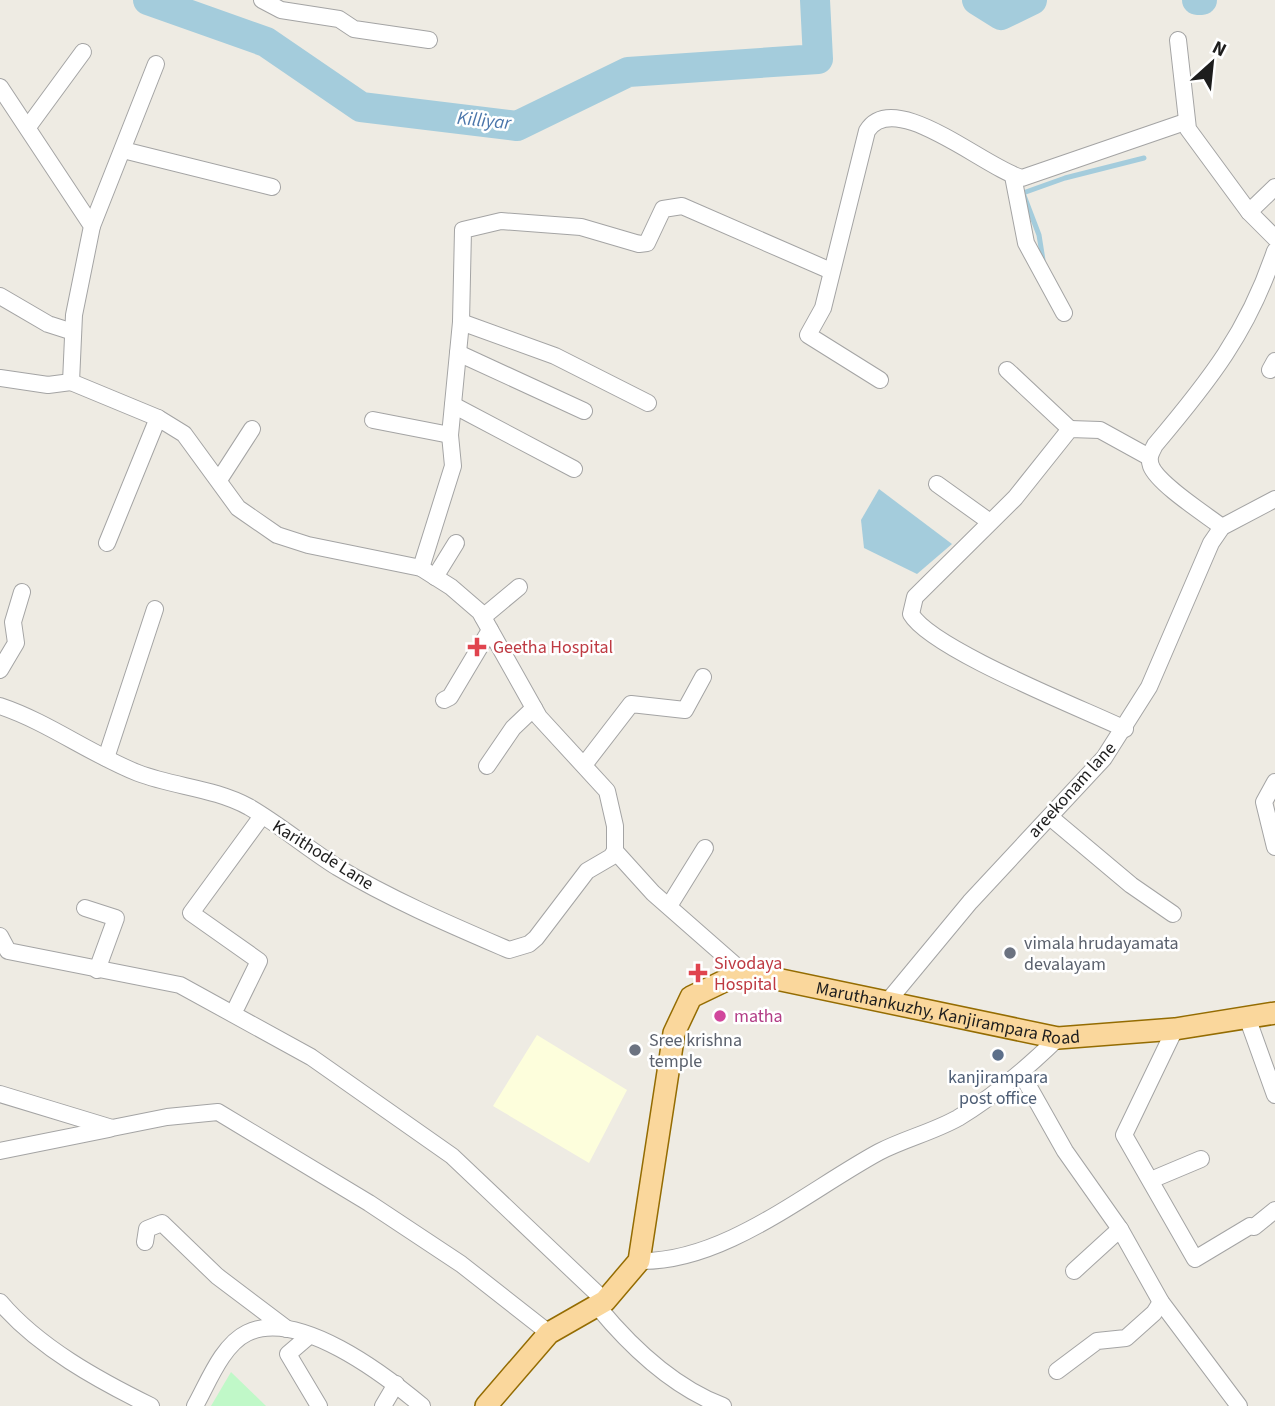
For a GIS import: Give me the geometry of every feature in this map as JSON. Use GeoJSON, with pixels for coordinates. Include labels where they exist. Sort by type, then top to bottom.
{"type":"FeatureCollection","features":[{"type":"Feature","properties":{"kind":"main road","name":"Maruthankuzhy, Kanjirampara Road"},"geometry":{"type":"LineString","coordinates":[[744,972],[1058,1038],[1175,1029],[1275,1013]]}},
{"type":"Feature","properties":{"kind":"main road"},"geometry":{"type":"LineString","coordinates":[[486,1406],[550,1333],[601,1304],[639,1261],[674,1033],[691,998],[744,972]]}},
{"type":"Feature","properties":{"kind":"street"},"geometry":{"type":"LineString","coordinates":[[262,0],[281,10],[339,19],[354,29],[429,40]]}},
{"type":"Feature","properties":{"kind":"street"},"geometry":{"type":"LineString","coordinates":[[1178,40],[1185,122],[1196,143],[1249,212],[1275,239]]}},
{"type":"Feature","properties":{"kind":"street"},"geometry":{"type":"LineString","coordinates":[[28,127],[83,52]]}},
{"type":"Feature","properties":{"kind":"street"},"geometry":{"type":"LineString","coordinates":[[71,382],[74,332],[92,226],[156,64]]}},
{"type":"Feature","properties":{"kind":"street"},"geometry":{"type":"LineString","coordinates":[[0,86],[92,226]]}},
{"type":"Feature","properties":{"kind":"street"},"geometry":{"type":"LineString","coordinates":[[880,380],[808,335],[823,308],[867,131],[880,118],[891,116],[913,121],[1013,176],[1028,177],[1185,122]]}},
{"type":"Feature","properties":{"kind":"street"},"geometry":{"type":"LineString","coordinates":[[123,150],[272,187]]}},
{"type":"Feature","properties":{"kind":"street"},"geometry":{"type":"LineString","coordinates":[[1013,176],[1026,243],[1064,313]]}},
{"type":"Feature","properties":{"kind":"street"},"geometry":{"type":"LineString","coordinates":[[1249,212],[1275,187]]}},
{"type":"Feature","properties":{"kind":"street"},"geometry":{"type":"LineString","coordinates":[[428,573],[453,466],[450,435],[461,322],[463,230],[500,221],[581,227],[639,244],[647,243],[663,209],[682,206],[831,271]]}},
{"type":"Feature","properties":{"kind":"street"},"geometry":{"type":"LineString","coordinates":[[1275,251],[1262,291],[1239,335],[1211,379],[1155,445],[1149,457],[1152,468],[1161,479],[1222,527],[1275,499]]}},
{"type":"Feature","properties":{"kind":"street"},"geometry":{"type":"LineString","coordinates":[[0,296],[48,324],[74,332]]}},
{"type":"Feature","properties":{"kind":"street"},"geometry":{"type":"LineString","coordinates":[[461,322],[555,356],[648,403]]}},
{"type":"Feature","properties":{"kind":"street"},"geometry":{"type":"LineString","coordinates":[[458,353],[584,411]]}},
{"type":"Feature","properties":{"kind":"street"},"geometry":{"type":"LineString","coordinates":[[1007,370],[1070,429],[1100,429],[1149,457]]}},
{"type":"Feature","properties":{"kind":"street"},"geometry":{"type":"LineString","coordinates":[[0,378],[48,385],[71,382],[158,418],[184,434],[238,508],[277,535],[308,545],[428,573],[451,587],[486,624],[534,708],[607,791],[615,825],[615,851],[668,906],[744,972]]}},
{"type":"Feature","properties":{"kind":"street"},"geometry":{"type":"LineString","coordinates":[[453,405],[574,469]]}},
{"type":"Feature","properties":{"kind":"street"},"geometry":{"type":"LineString","coordinates":[[107,543],[158,418]]}},
{"type":"Feature","properties":{"kind":"street"},"geometry":{"type":"LineString","coordinates":[[373,420],[450,435]]}},
{"type":"Feature","properties":{"kind":"street"},"geometry":{"type":"LineString","coordinates":[[219,480],[252,429]]}},
{"type":"Feature","properties":{"kind":"street"},"geometry":{"type":"LineString","coordinates":[[1070,429],[1014,498],[915,597],[911,614],[915,621],[985,665],[1125,729]]}},
{"type":"Feature","properties":{"kind":"street"},"geometry":{"type":"LineString","coordinates":[[937,484],[990,522]]}},
{"type":"Feature","properties":{"kind":"street","name":"areekonam lane"},"geometry":{"type":"LineString","coordinates":[[888,1001],[970,902],[1079,788],[1125,729],[1149,687],[1211,543],[1222,527]]}},
{"type":"Feature","properties":{"kind":"street"},"geometry":{"type":"LineString","coordinates":[[428,573],[456,543]]}},
{"type":"Feature","properties":{"kind":"street"},"geometry":{"type":"LineString","coordinates":[[444,700],[450,697],[486,624],[519,587]]}},
{"type":"Feature","properties":{"kind":"street"},"geometry":{"type":"LineString","coordinates":[[0,670],[16,643],[13,622],[22,592]]}},
{"type":"Feature","properties":{"kind":"street"},"geometry":{"type":"LineString","coordinates":[[106,758],[155,609]]}},
{"type":"Feature","properties":{"kind":"street"},"geometry":{"type":"LineString","coordinates":[[584,765],[631,704],[685,710],[703,677]]}},
{"type":"Feature","properties":{"kind":"street","name":"Karithode Lane"},"geometry":{"type":"LineString","coordinates":[[0,706],[28,715],[70,741],[141,774],[214,791],[262,816],[337,867],[412,908],[509,950],[529,944],[536,938],[587,871],[611,858],[615,851]]}},
{"type":"Feature","properties":{"kind":"street"},"geometry":{"type":"LineString","coordinates":[[487,766],[513,728],[534,708]]}},
{"type":"Feature","properties":{"kind":"street"},"geometry":{"type":"LineString","coordinates":[[1275,782],[1264,803],[1275,847]]}},
{"type":"Feature","properties":{"kind":"street"},"geometry":{"type":"LineString","coordinates":[[237,1006],[258,961],[191,914],[262,816]]}},
{"type":"Feature","properties":{"kind":"street"},"geometry":{"type":"LineString","coordinates":[[1050,817],[1131,885],[1173,914]]}},
{"type":"Feature","properties":{"kind":"street"},"geometry":{"type":"LineString","coordinates":[[668,906],[705,848]]}},
{"type":"Feature","properties":{"kind":"street"},"geometry":{"type":"LineString","coordinates":[[85,908],[116,918],[97,970]]}},
{"type":"Feature","properties":{"kind":"street"},"geometry":{"type":"LineString","coordinates":[[0,936],[8,951],[180,985],[311,1057],[452,1157],[601,1304],[626,1339],[701,1397],[723,1406]]}},
{"type":"Feature","properties":{"kind":"street"},"geometry":{"type":"LineString","coordinates":[[1247,1017],[1275,1096]]}},
{"type":"Feature","properties":{"kind":"street"},"geometry":{"type":"LineString","coordinates":[[1175,1029],[1124,1135],[1195,1259],[1250,1226],[1254,1227],[1275,1210]]}},
{"type":"Feature","properties":{"kind":"street"},"geometry":{"type":"LineString","coordinates":[[639,1261],[668,1261],[716,1246],[881,1151],[956,1119],[1021,1073],[1058,1038]]}},
{"type":"Feature","properties":{"kind":"street"},"geometry":{"type":"LineString","coordinates":[[1021,1073],[1065,1151],[1120,1229],[1161,1303],[1239,1406]]}},
{"type":"Feature","properties":{"kind":"street"},"geometry":{"type":"LineString","coordinates":[[0,1094],[112,1128]]}},
{"type":"Feature","properties":{"kind":"street"},"geometry":{"type":"LineString","coordinates":[[0,1151],[167,1117],[218,1112],[369,1203],[461,1264],[550,1333]]}},
{"type":"Feature","properties":{"kind":"street"},"geometry":{"type":"LineString","coordinates":[[1151,1180],[1201,1159]]}},
{"type":"Feature","properties":{"kind":"street"},"geometry":{"type":"LineString","coordinates":[[145,1242],[147,1228],[162,1223],[217,1276],[287,1329]]}},
{"type":"Feature","properties":{"kind":"street"},"geometry":{"type":"LineString","coordinates":[[1074,1271],[1120,1229]]}},
{"type":"Feature","properties":{"kind":"street"},"geometry":{"type":"LineString","coordinates":[[1057,1371],[1097,1341],[1126,1338],[1154,1313],[1161,1303]]}},
{"type":"Feature","properties":{"kind":"street"},"geometry":{"type":"LineString","coordinates":[[1,1308],[75,1363],[109,1385],[150,1406]]}},
{"type":"Feature","properties":{"kind":"street"},"geometry":{"type":"LineString","coordinates":[[195,1406],[233,1344],[247,1333],[267,1328],[287,1329],[326,1342],[396,1384],[422,1406]]}},
{"type":"Feature","properties":{"kind":"street"},"geometry":{"type":"LineString","coordinates":[[309,1336],[288,1354],[319,1406]]}},
{"type":"Feature","properties":{"kind":"street"},"geometry":{"type":"LineString","coordinates":[[383,1406],[396,1384]]}},
{"type":"Feature","properties":{"kind":"shaded area"},"geometry":{"type":"Polygon","coordinates":[[[537,1035],[627,1090],[589,1163],[493,1106],[537,1035]]]}},
{"type":"Feature","properties":{"kind":"green space"},"geometry":{"type":"Polygon","coordinates":[[[231,1372],[266,1406],[211,1406],[231,1372]]]}},
{"type":"Feature","properties":{"kind":"water"},"geometry":{"type":"Polygon","coordinates":[[[879,489],[952,544],[917,574],[864,548],[861,520],[879,489]]]}},
{"type":"Feature","properties":{"kind":"waterway","name":"Killiyar"},"geometry":{"type":"LineString","coordinates":[[148,0],[266,42],[361,107],[517,126],[628,72],[818,59],[815,0]]}},
{"type":"Feature","properties":{"kind":"waterway","name":"Killiyar"},"geometry":{"type":"LineString","coordinates":[[977,0],[1001,15],[1032,0]]}},
{"type":"Feature","properties":{"kind":"waterway","name":"Killiyar"},"geometry":{"type":"LineString","coordinates":[[1197,0],[1202,0]]}},
{"type":"Feature","properties":{"kind":"waterway"},"geometry":{"type":"LineString","coordinates":[[1043,260],[1039,235],[1023,193],[1065,178],[1144,158]]}},
{"type":"Feature","properties":{"kind":"place","name":"Geetha Hospital"},"geometry":{"type":"Point","coordinates":[477,647]}},
{"type":"Feature","properties":{"kind":"place","name":"vimala hrudayamata devalayam"},"geometry":{"type":"Point","coordinates":[1010,953]}},
{"type":"Feature","properties":{"kind":"place","name":"Sivodaya Hospital"},"geometry":{"type":"Point","coordinates":[698,973]}},
{"type":"Feature","properties":{"kind":"place","name":"matha"},"geometry":{"type":"Point","coordinates":[720,1016]}},
{"type":"Feature","properties":{"kind":"place","name":"Sree krishna temple"},"geometry":{"type":"Point","coordinates":[635,1050]}},
{"type":"Feature","properties":{"kind":"place","name":"kanjirampara post office"},"geometry":{"type":"Point","coordinates":[998,1055]}}]}
